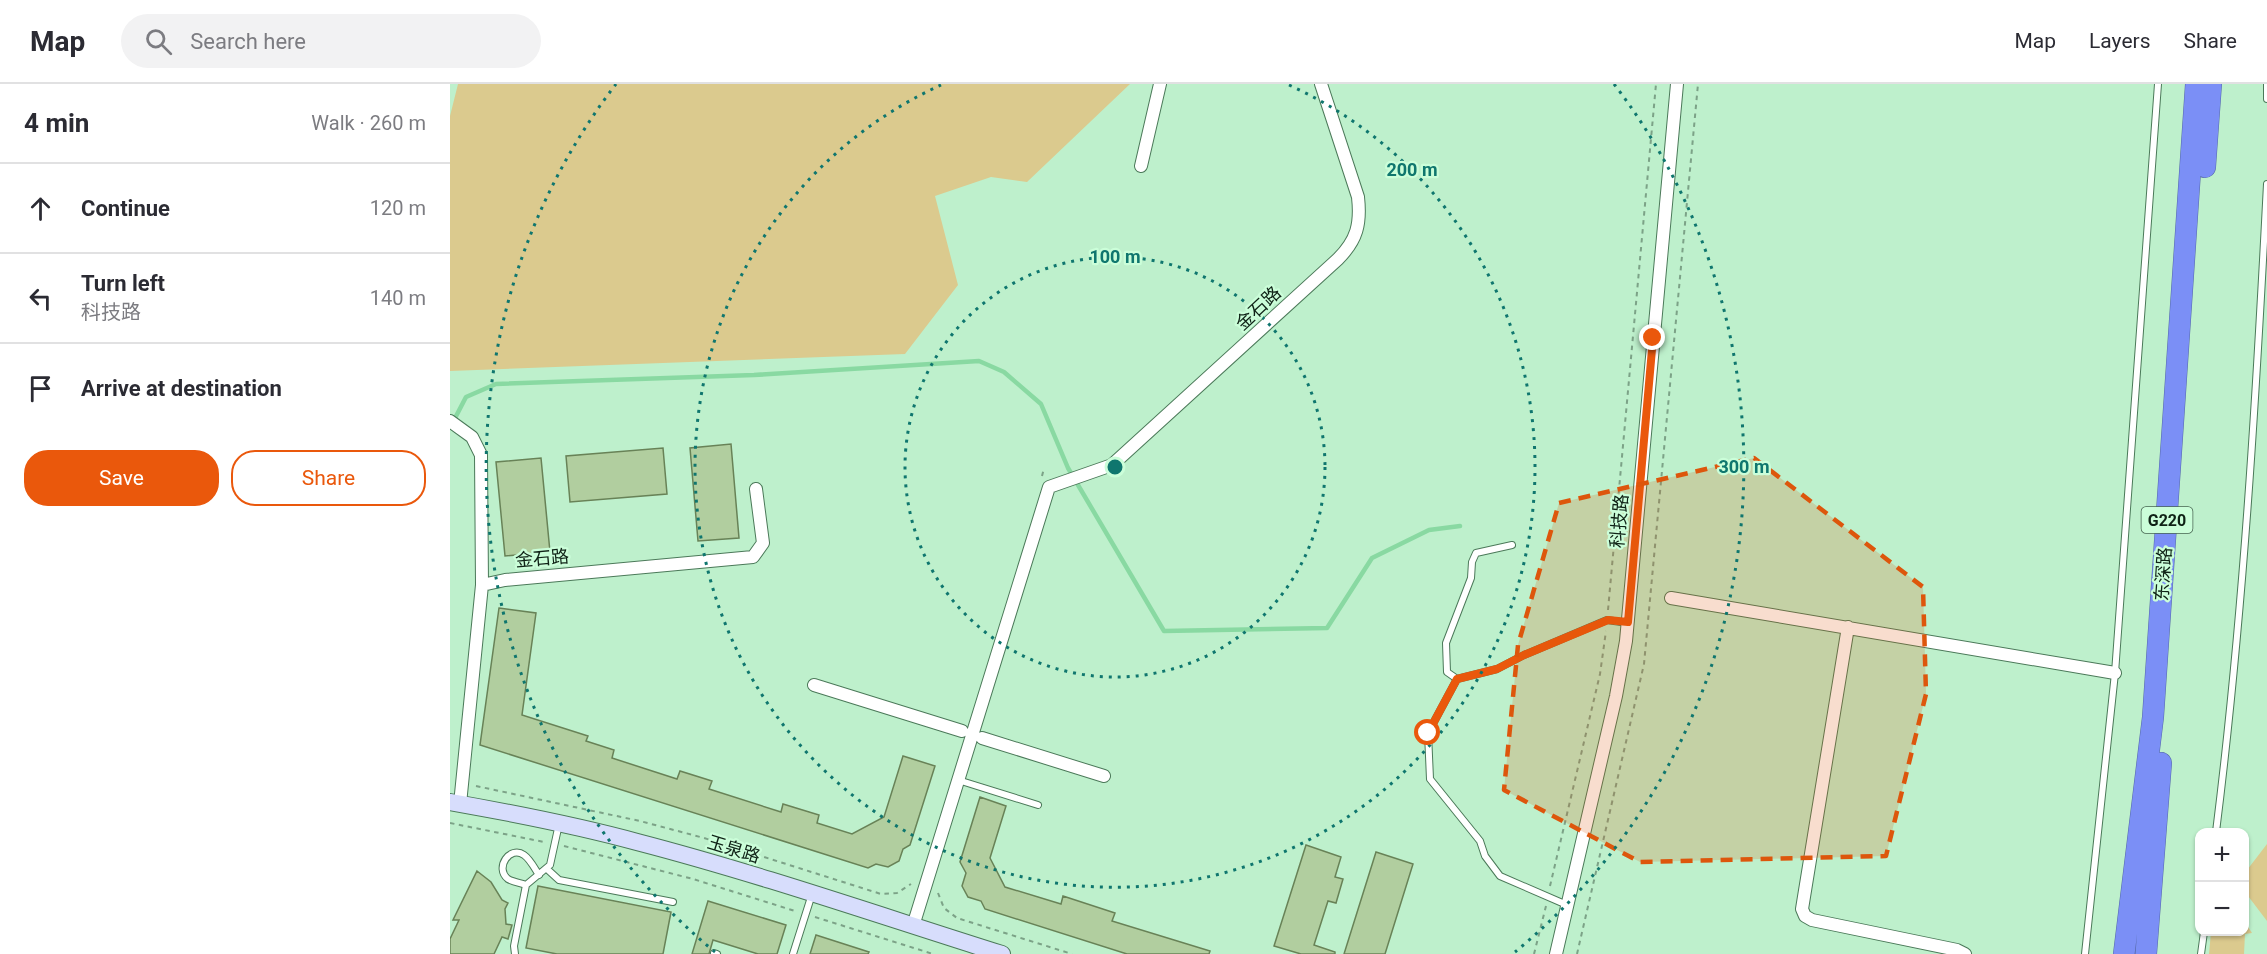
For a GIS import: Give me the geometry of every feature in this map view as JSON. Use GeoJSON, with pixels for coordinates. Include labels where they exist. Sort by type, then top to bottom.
{"type":"FeatureCollection","features":[{"type":"Feature","properties":{"kind":"highway","name":"东深路"},"geometry":{"type":"LineString","coordinates":[[2124,954],[2153,717],[2196,84]]}},
{"type":"Feature","properties":{"kind":"highway","name":"东深路"},"geometry":{"type":"LineString","coordinates":[[2146,954],[2211,84]]}},
{"type":"Feature","properties":{"kind":"street"},"geometry":{"type":"LineString","coordinates":[[1141,166],[1160,84]]}},
{"type":"Feature","properties":{"kind":"street","name":"金石路"},"geometry":{"type":"LineString","coordinates":[[1045,483],[1112,465],[1350,247],[1358,232],[1360,215],[1358,198],[1321,84]]}},
{"type":"Feature","properties":{"kind":"street","name":"科技路"},"geometry":{"type":"LineString","coordinates":[[1556,954],[1616,696],[1628,622],[1677,84]]}},
{"type":"Feature","properties":{"kind":"street"},"geometry":{"type":"LineString","coordinates":[[455,424],[472,437],[481,455],[482,585],[461,783],[455,803]]}},
{"type":"Feature","properties":{"kind":"street"},"geometry":{"type":"LineString","coordinates":[[913,926],[1045,483]]}},
{"type":"Feature","properties":{"kind":"street","name":"金石路"},"geometry":{"type":"LineString","coordinates":[[482,585],[505,580],[753,557],[763,543],[756,489]]}},
{"type":"Feature","properties":{"kind":"street"},"geometry":{"type":"LineString","coordinates":[[1671,598],[2115,673]]}},
{"type":"Feature","properties":{"kind":"street"},"geometry":{"type":"LineString","coordinates":[[1848,627],[1802,909],[1812,920],[1957,950],[1965,954]]}},
{"type":"Feature","properties":{"kind":"street"},"geometry":{"type":"LineString","coordinates":[[814,685],[962,731]]}},
{"type":"Feature","properties":{"kind":"street"},"geometry":{"type":"LineString","coordinates":[[982,738],[1104,776]]}},
{"type":"Feature","properties":{"kind":"street","name":"玉泉路"},"geometry":{"type":"LineString","coordinates":[[455,803],[559,824],[677,853],[1002,954]]}},
{"type":"Feature","properties":{"kind":"lane"},"geometry":{"type":"LineString","coordinates":[[2085,954],[2115,673],[2158,84]]}},
{"type":"Feature","properties":{"kind":"lane"},"geometry":{"type":"LineString","coordinates":[[2267,84],[2267,99]]}},
{"type":"Feature","properties":{"kind":"lane"},"geometry":{"type":"LineString","coordinates":[[2216,828],[2230,720],[2253,430],[2267,184]]}},
{"type":"Feature","properties":{"kind":"lane"},"geometry":{"type":"LineString","coordinates":[[1457,679],[1447,672],[1446,643],[1471,578],[1472,562],[1476,553],[1512,545]]}},
{"type":"Feature","properties":{"kind":"lane"},"geometry":{"type":"LineString","coordinates":[[1567,905],[1500,876],[1485,856],[1480,841],[1430,779],[1428,733],[1457,679],[1497,669],[1524,655],[1608,620],[1628,622]]}},
{"type":"Feature","properties":{"kind":"lane"},"geometry":{"type":"LineString","coordinates":[[958,780],[1038,805]]}},
{"type":"Feature","properties":{"kind":"lane"},"geometry":{"type":"LineString","coordinates":[[515,954],[514,945],[526,885],[547,869],[552,860],[559,824]]}},
{"type":"Feature","properties":{"kind":"lane"},"geometry":{"type":"LineString","coordinates":[[526,885],[510,880],[503,874],[502,864],[507,856],[516,853],[525,855],[539,875]]}},
{"type":"Feature","properties":{"kind":"lane"},"geometry":{"type":"LineString","coordinates":[[547,869],[559,880],[674,902]]}},
{"type":"Feature","properties":{"kind":"lane"},"geometry":{"type":"LineString","coordinates":[[793,954],[812,894]]}},
{"type":"Feature","properties":{"kind":"lane"},"geometry":{"type":"LineString","coordinates":[[2201,954],[2203,936]]}},
{"type":"Feature","properties":{"kind":"path"},"geometry":{"type":"LineString","coordinates":[[1550,885],[1600,674],[1608,620],[1656,84]]}},
{"type":"Feature","properties":{"kind":"path"},"geometry":{"type":"LineString","coordinates":[[1044,468],[1045,483]]}},
{"type":"Feature","properties":{"kind":"path"},"geometry":{"type":"LineString","coordinates":[[461,783],[575,805],[640,821],[881,894],[901,892],[914,882]]}},
{"type":"Feature","properties":{"kind":"path"},"geometry":{"type":"LineString","coordinates":[[450,823],[544,842]]}},
{"type":"Feature","properties":{"kind":"path"},"geometry":{"type":"LineString","coordinates":[[555,844],[682,876],[933,954]]}},
{"type":"Feature","properties":{"kind":"path"},"geometry":{"type":"LineString","coordinates":[[937,889],[944,908],[957,918],[1072,954]]}},
{"type":"Feature","properties":{"kind":"path"},"geometry":{"type":"LineString","coordinates":[[1534,954],[1548,897]]}},
{"type":"Feature","properties":{"kind":"highlighted area"},"geometry":{"type":"Polygon","coordinates":[[[1754,458],[1923,587],[1926,694],[1886,856],[1640,862],[1504,790],[1518,645],[1559,503],[1754,458]]]}},
{"type":"Feature","properties":{"kind":"shaded area"},"geometry":{"type":"Polygon","coordinates":[[[458,84],[1130,84],[1027,182],[991,177],[935,196],[958,285],[905,354],[450,371],[450,116],[458,84]]]}},
{"type":"Feature","properties":{"kind":"shaded area"},"geometry":{"type":"Polygon","coordinates":[[[2267,844],[2267,921],[2249,897],[2249,867],[2267,844]]]}},
{"type":"Feature","properties":{"kind":"shaded area"},"geometry":{"type":"Polygon","coordinates":[[[2211,936],[2245,936],[2244,954],[2209,954],[2211,936]]]}},
{"type":"Feature","properties":{"kind":"building"},"geometry":{"type":"Polygon","coordinates":[[[731,444],[739,538],[698,541],[690,448],[731,444]]]}},
{"type":"Feature","properties":{"kind":"building"},"geometry":{"type":"Polygon","coordinates":[[[663,448],[667,494],[570,502],[566,456],[663,448]]]}},
{"type":"Feature","properties":{"kind":"building"},"geometry":{"type":"Polygon","coordinates":[[[541,458],[550,552],[505,556],[496,462],[541,458]]]}},
{"type":"Feature","properties":{"kind":"building"},"geometry":{"type":"Polygon","coordinates":[[[499,608],[536,613],[522,715],[588,736],[586,741],[614,750],[612,758],[677,779],[680,771],[712,781],[709,789],[781,812],[783,804],[819,815],[817,823],[852,834],[884,817],[903,756],[935,766],[910,845],[903,849],[899,861],[888,867],[876,864],[868,868],[480,745],[499,608]]]}},
{"type":"Feature","properties":{"kind":"building"},"geometry":{"type":"Polygon","coordinates":[[[980,797],[1006,806],[990,858],[1005,887],[1061,904],[1063,896],[1115,913],[1112,921],[1210,951],[1209,954],[1127,954],[985,909],[981,901],[968,897],[962,886],[966,873],[960,862],[980,797]]]}},
{"type":"Feature","properties":{"kind":"building"},"geometry":{"type":"Polygon","coordinates":[[[1306,845],[1341,857],[1335,877],[1343,879],[1336,903],[1328,901],[1314,945],[1335,952],[1335,954],[1301,954],[1274,946],[1306,845]]]}},
{"type":"Feature","properties":{"kind":"building"},"geometry":{"type":"Polygon","coordinates":[[[1376,852],[1413,864],[1385,954],[1344,954],[1376,852]]]}},
{"type":"Feature","properties":{"kind":"building"},"geometry":{"type":"Polygon","coordinates":[[[477,871],[491,882],[502,900],[508,903],[505,909],[506,924],[512,925],[508,939],[502,937],[494,954],[450,954],[450,939],[459,920],[453,920],[477,871]]]}},
{"type":"Feature","properties":{"kind":"building"},"geometry":{"type":"Polygon","coordinates":[[[538,886],[671,912],[663,954],[557,954],[526,948],[538,886]]]}},
{"type":"Feature","properties":{"kind":"building"},"geometry":{"type":"Polygon","coordinates":[[[708,901],[786,925],[777,954],[758,954],[713,940],[709,954],[692,954],[708,901]]]}},
{"type":"Feature","properties":{"kind":"building"},"geometry":{"type":"Polygon","coordinates":[[[816,935],[869,952],[868,954],[810,954],[816,935]]]}},
{"type":"Feature","properties":{"kind":"waterway"},"geometry":{"type":"LineString","coordinates":[[453,422],[466,397],[496,384],[754,375],[979,361],[1004,372],[1041,404],[1068,468],[1164,631],[1327,628],[1372,558],[1429,530],[1460,526]]}},
{"type":"Feature","properties":{"kind":"route"},"geometry":{"type":"LineString","coordinates":[[1428,733],[1457,679],[1497,669],[1524,655],[1608,620],[1628,622],[1653,338]]}}]}
